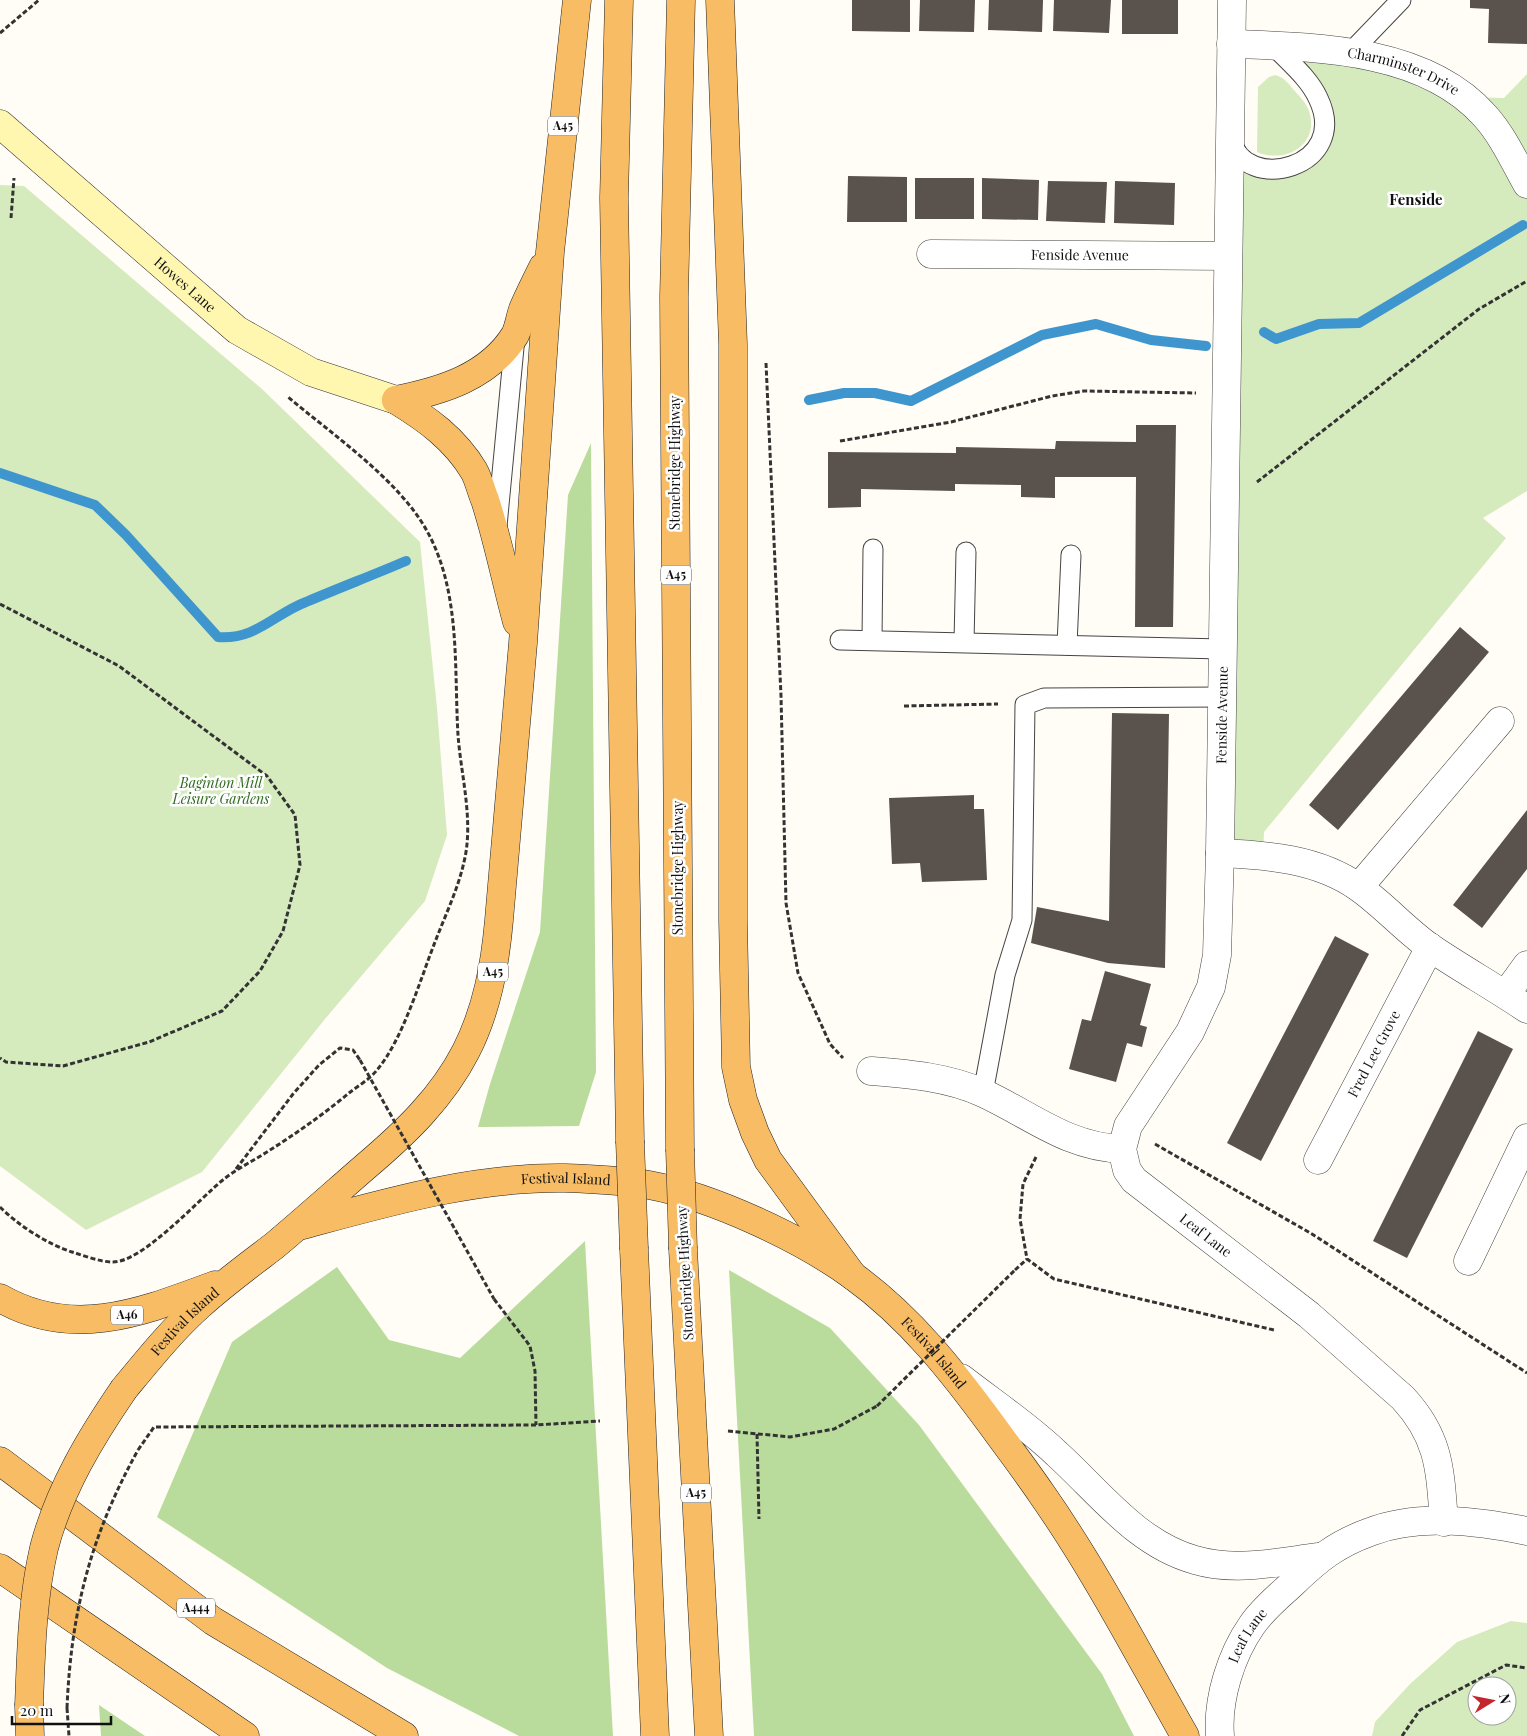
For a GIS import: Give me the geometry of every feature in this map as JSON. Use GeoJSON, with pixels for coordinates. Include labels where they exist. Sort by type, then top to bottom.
{"type":"FeatureCollection","features":[{"type":"Feature","properties":{"kind":"highway","name":"A45"},"geometry":{"type":"LineString","coordinates":[[297,1227],[409,1128],[434,1102],[467,1050],[483,1009],[495,963],[523,643],[550,252],[577,0]]}},
{"type":"Feature","properties":{"kind":"highway"},"geometry":{"type":"LineString","coordinates":[[619,0],[614,198],[630,1141],[655,1736]]}},
{"type":"Feature","properties":{"kind":"highway","name":"Stonebridge Highway"},"geometry":{"type":"LineString","coordinates":[[681,0],[674,296],[680,1150],[683,1249],[709,1736]]}},
{"type":"Feature","properties":{"kind":"highway"},"geometry":{"type":"LineString","coordinates":[[720,0],[733,344],[733,920],[736,1067],[743,1100],[755,1133],[768,1160],[853,1276]]}},
{"type":"Feature","properties":{"kind":"highway"},"geometry":{"type":"LineString","coordinates":[[396,400],[434,392],[471,376],[495,359],[515,334],[522,311],[550,252]]}},
{"type":"Feature","properties":{"kind":"highway"},"geometry":{"type":"LineString","coordinates":[[396,400],[429,420],[454,443],[475,472],[496,534],[503,571],[523,643]]}},
{"type":"Feature","properties":{"kind":"highway","name":"Festival Island"},"geometry":{"type":"LineString","coordinates":[[30,1736],[28,1706],[33,1614],[45,1547],[80,1458],[124,1389],[175,1329],[200,1304],[297,1227],[403,1199],[479,1184],[562,1178],[648,1185],[684,1194],[717,1207],[782,1235],[853,1276],[906,1323],[951,1370],[1042,1495],[1096,1581],[1186,1736]]}},
{"type":"Feature","properties":{"kind":"highway","name":"A46"},"geometry":{"type":"LineString","coordinates":[[0,1298],[16,1308],[46,1317],[70,1320],[118,1317],[162,1304],[232,1279]]}},
{"type":"Feature","properties":{"kind":"highway","name":"A444"},"geometry":{"type":"LineString","coordinates":[[0,1460],[213,1621],[404,1736]]}},
{"type":"Feature","properties":{"kind":"highway"},"geometry":{"type":"LineString","coordinates":[[0,1568],[245,1736]]}},
{"type":"Feature","properties":{"kind":"main road","name":"Howes Lane"},"geometry":{"type":"LineString","coordinates":[[0,124],[237,330],[310,372],[396,400]]}},
{"type":"Feature","properties":{"kind":"street","name":"Fenside Avenue"},"geometry":{"type":"LineString","coordinates":[[1122,1149],[1128,1126],[1182,1045],[1198,1016],[1210,987],[1216,954],[1220,853],[1232,0]]}},
{"type":"Feature","properties":{"kind":"street","name":"Charminster Drive"},"geometry":{"type":"LineString","coordinates":[[1231,44],[1351,52],[1381,59],[1433,78],[1463,97],[1493,126],[1527,184]]}},
{"type":"Feature","properties":{"kind":"street","name":"Fenside Avenue"},"geometry":{"type":"LineString","coordinates":[[931,254],[1228,256]]}},
{"type":"Feature","properties":{"kind":"street"},"geometry":{"type":"LineString","coordinates":[[1359,887],[1500,721]]}},
{"type":"Feature","properties":{"kind":"street"},"geometry":{"type":"LineString","coordinates":[[1220,853],[1263,855],[1300,862],[1332,872],[1359,887],[1430,947],[1516,1002],[1527,965]]}},
{"type":"Feature","properties":{"kind":"street","name":"Fred Lee Grove"},"geometry":{"type":"LineString","coordinates":[[1318,1160],[1430,947]]}},
{"type":"Feature","properties":{"kind":"street"},"geometry":{"type":"LineString","coordinates":[[872,1070],[920,1075],[957,1083],[983,1093],[1082,1144],[1101,1148],[1122,1149]]}},
{"type":"Feature","properties":{"kind":"street"},"geometry":{"type":"LineString","coordinates":[[1468,1261],[1527,1138]]}},
{"type":"Feature","properties":{"kind":"street","name":"Leaf Lane"},"geometry":{"type":"LineString","coordinates":[[1122,1149],[1127,1170],[1134,1180],[1309,1316],[1403,1398],[1415,1411],[1425,1425],[1436,1453],[1444,1522]]}},
{"type":"Feature","properties":{"kind":"street","name":"Leaf Lane"},"geometry":{"type":"LineString","coordinates":[[951,1370],[1056,1452],[1124,1519],[1170,1550],[1194,1560],[1222,1565],[1251,1566],[1319,1557]]}},
{"type":"Feature","properties":{"kind":"street","name":"Leaf Lane"},"geometry":{"type":"LineString","coordinates":[[1220,1736],[1224,1692],[1240,1647],[1252,1624],[1319,1557],[1370,1531],[1418,1522],[1499,1525],[1527,1531]]}},
{"type":"Feature","properties":{"kind":"lane"},"geometry":{"type":"LineString","coordinates":[[1351,52],[1401,0]]}},
{"type":"Feature","properties":{"kind":"lane"},"geometry":{"type":"LineString","coordinates":[[1230,136],[1232,145],[1244,159],[1251,164],[1274,169],[1286,168],[1306,160],[1321,144],[1325,120],[1318,97],[1303,77],[1274,46]]}},
{"type":"Feature","properties":{"kind":"lane"},"geometry":{"type":"LineString","coordinates":[[496,534],[515,334]]}},
{"type":"Feature","properties":{"kind":"lane"},"geometry":{"type":"LineString","coordinates":[[872,640],[873,549]]}},
{"type":"Feature","properties":{"kind":"lane"},"geometry":{"type":"LineString","coordinates":[[964,642],[966,552]]}},
{"type":"Feature","properties":{"kind":"lane"},"geometry":{"type":"LineString","coordinates":[[1067,645],[1070,555]]}},
{"type":"Feature","properties":{"kind":"lane"},"geometry":{"type":"LineString","coordinates":[[840,640],[1222,649]]}},
{"type":"Feature","properties":{"kind":"lane"},"geometry":{"type":"LineString","coordinates":[[983,1093],[1005,975],[1022,920],[1025,705],[1044,698],[1222,697]]}},
{"type":"Feature","properties":{"kind":"path"},"geometry":{"type":"LineString","coordinates":[[0,33],[39,0]]}},
{"type":"Feature","properties":{"kind":"path"},"geometry":{"type":"LineString","coordinates":[[11,218],[13,185]]}},
{"type":"Feature","properties":{"kind":"path"},"geometry":{"type":"LineString","coordinates":[[1224,508],[1480,309],[1527,281]]}},
{"type":"Feature","properties":{"kind":"path"},"geometry":{"type":"LineString","coordinates":[[766,358],[781,696],[786,903],[798,973],[830,1044],[843,1058],[872,1070]]}},
{"type":"Feature","properties":{"kind":"path"},"geometry":{"type":"LineString","coordinates":[[840,441],[951,422],[1052,396],[1084,391],[1225,394]]}},
{"type":"Feature","properties":{"kind":"path"},"geometry":{"type":"LineString","coordinates":[[0,1207],[10,1217],[62,1249],[113,1262],[126,1260],[146,1248],[205,1194],[235,1170],[271,1150],[340,1101],[377,1070],[396,1040],[450,903],[464,861],[467,824],[458,736],[455,641],[442,567],[428,532],[405,499],[388,482],[286,395]]}},
{"type":"Feature","properties":{"kind":"path"},"geometry":{"type":"LineString","coordinates":[[0,604],[119,666],[267,776],[294,815],[300,865],[283,932],[260,971],[222,1011],[149,1042],[63,1066],[6,1062],[0,1058]]}},
{"type":"Feature","properties":{"kind":"path"},"geometry":{"type":"LineString","coordinates":[[904,706],[1025,705]]}},
{"type":"Feature","properties":{"kind":"path"},"geometry":{"type":"LineString","coordinates":[[235,1170],[318,1065],[340,1048],[353,1050],[494,1300],[518,1328],[530,1346],[535,1371],[536,1425]]}},
{"type":"Feature","properties":{"kind":"path"},"geometry":{"type":"LineString","coordinates":[[1050,1129],[1023,1184],[1020,1219],[1027,1259],[1054,1280],[1280,1331]]}},
{"type":"Feature","properties":{"kind":"path"},"geometry":{"type":"LineString","coordinates":[[1122,1149],[1153,1143],[1312,1234],[1527,1373]]}},
{"type":"Feature","properties":{"kind":"path"},"geometry":{"type":"LineString","coordinates":[[728,1431],[790,1437],[834,1429],[877,1406],[1027,1259]]}},
{"type":"Feature","properties":{"kind":"path"},"geometry":{"type":"LineString","coordinates":[[69,1736],[68,1708],[72,1636],[83,1582],[110,1505],[138,1450],[154,1427],[536,1425],[600,1421]]}},
{"type":"Feature","properties":{"kind":"path"},"geometry":{"type":"LineString","coordinates":[[757,1434],[759,1519]]}},
{"type":"Feature","properties":{"kind":"path"},"geometry":{"type":"LineString","coordinates":[[1402,1736],[1420,1710],[1506,1665],[1527,1668]]}},
{"type":"Feature","properties":{"kind":"green space"},"geometry":{"type":"Polygon","coordinates":[[[1274,46],[1351,52],[1463,97],[1504,98],[1527,74],[1527,491],[1483,518],[1506,538],[1264,832],[1263,855],[1220,853],[1244,159],[1296,165],[1325,120],[1274,46]]]}},
{"type":"Feature","properties":{"kind":"green space"},"geometry":{"type":"Polygon","coordinates":[[[1275,75],[1286,80],[1304,102],[1309,111],[1311,123],[1305,142],[1298,149],[1289,153],[1268,155],[1257,152],[1258,87],[1269,77],[1275,75]]]}},
{"type":"Feature","properties":{"kind":"green space","name":"Baginton Mill Leisure Gardens"},"geometry":{"type":"Polygon","coordinates":[[[0,185],[24,186],[262,389],[420,542],[437,708],[447,835],[425,901],[325,1019],[202,1172],[86,1230],[0,1166],[0,185]]]}},
{"type":"Feature","properties":{"kind":"green space"},"geometry":{"type":"Polygon","coordinates":[[[591,443],[596,1072],[579,1126],[478,1127],[490,1084],[540,932],[568,495],[591,443]]]}},
{"type":"Feature","properties":{"kind":"green space"},"geometry":{"type":"Polygon","coordinates":[[[585,1241],[613,1736],[519,1736],[387,1668],[157,1517],[232,1342],[337,1267],[389,1340],[460,1358],[585,1241]]]}},
{"type":"Feature","properties":{"kind":"green space"},"geometry":{"type":"Polygon","coordinates":[[[729,1270],[830,1328],[919,1425],[1102,1674],[1134,1736],[754,1736],[729,1270]]]}},
{"type":"Feature","properties":{"kind":"green space"},"geometry":{"type":"Polygon","coordinates":[[[1511,1621],[1527,1623],[1527,1736],[1372,1736],[1375,1722],[1410,1684],[1457,1642],[1511,1621]]]}},
{"type":"Feature","properties":{"kind":"green space"},"geometry":{"type":"Polygon","coordinates":[[[99,1705],[145,1736],[101,1736],[99,1705]]]}},
{"type":"Feature","properties":{"kind":"building"},"geometry":{"type":"Polygon","coordinates":[[[852,0],[910,0],[910,32],[852,31],[852,0]]]}},
{"type":"Feature","properties":{"kind":"building"},"geometry":{"type":"Polygon","coordinates":[[[920,0],[975,0],[974,32],[919,31],[920,0]]]}},
{"type":"Feature","properties":{"kind":"building"},"geometry":{"type":"Polygon","coordinates":[[[989,0],[1043,0],[1042,32],[988,30],[989,0]]]}},
{"type":"Feature","properties":{"kind":"building"},"geometry":{"type":"Polygon","coordinates":[[[1054,0],[1111,0],[1109,33],[1053,31],[1054,0]]]}},
{"type":"Feature","properties":{"kind":"building"},"geometry":{"type":"Polygon","coordinates":[[[1122,0],[1178,0],[1178,34],[1122,34],[1122,0]]]}},
{"type":"Feature","properties":{"kind":"building"},"geometry":{"type":"Polygon","coordinates":[[[1470,0],[1527,0],[1527,44],[1488,43],[1489,9],[1470,8],[1470,0]]]}},
{"type":"Feature","properties":{"kind":"building"},"geometry":{"type":"Polygon","coordinates":[[[848,176],[907,177],[907,222],[847,222],[848,176]]]}},
{"type":"Feature","properties":{"kind":"building"},"geometry":{"type":"Polygon","coordinates":[[[915,178],[974,178],[974,219],[915,219],[915,178]]]}},
{"type":"Feature","properties":{"kind":"building"},"geometry":{"type":"Polygon","coordinates":[[[982,178],[1039,180],[1038,220],[982,219],[982,178]]]}},
{"type":"Feature","properties":{"kind":"building"},"geometry":{"type":"Polygon","coordinates":[[[1048,181],[1107,182],[1105,223],[1046,221],[1048,181]]]}},
{"type":"Feature","properties":{"kind":"building"},"geometry":{"type":"Polygon","coordinates":[[[1115,181],[1175,183],[1174,225],[1114,223],[1115,181]]]}},
{"type":"Feature","properties":{"kind":"building"},"geometry":{"type":"Polygon","coordinates":[[[1136,425],[1176,425],[1173,627],[1135,627],[1136,477],[1055,477],[1055,498],[1021,497],[1021,485],[955,484],[955,491],[861,489],[861,507],[828,508],[828,452],[956,453],[956,447],[1055,449],[1056,441],[1136,442],[1136,425]]]}},
{"type":"Feature","properties":{"kind":"building"},"geometry":{"type":"Polygon","coordinates":[[[1460,627],[1489,652],[1338,830],[1309,805],[1460,627]]]}},
{"type":"Feature","properties":{"kind":"building"},"geometry":{"type":"Polygon","coordinates":[[[1112,713],[1169,714],[1165,968],[1108,963],[1031,943],[1037,907],[1109,921],[1112,713]]]}},
{"type":"Feature","properties":{"kind":"building"},"geometry":{"type":"Polygon","coordinates":[[[974,795],[974,809],[984,809],[987,880],[922,882],[920,863],[892,864],[889,798],[974,795]]]}},
{"type":"Feature","properties":{"kind":"building"},"geometry":{"type":"Polygon","coordinates":[[[1527,810],[1527,869],[1482,928],[1453,905],[1527,810]]]}},
{"type":"Feature","properties":{"kind":"building"},"geometry":{"type":"Polygon","coordinates":[[[1335,936],[1369,954],[1261,1161],[1227,1143],[1335,936]]]}},
{"type":"Feature","properties":{"kind":"building"},"geometry":{"type":"Polygon","coordinates":[[[1105,971],[1151,984],[1140,1025],[1147,1027],[1142,1047],[1127,1043],[1116,1082],[1069,1069],[1082,1019],[1091,1021],[1105,971]]]}},
{"type":"Feature","properties":{"kind":"building"},"geometry":{"type":"Polygon","coordinates":[[[1478,1031],[1513,1049],[1407,1258],[1373,1241],[1478,1031]]]}},
{"type":"Feature","properties":{"kind":"waterway"},"geometry":{"type":"LineString","coordinates":[[1264,332],[1276,339],[1319,324],[1359,323],[1523,225]]}},
{"type":"Feature","properties":{"kind":"waterway"},"geometry":{"type":"LineString","coordinates":[[809,400],[844,393],[875,393],[911,401],[1042,335],[1096,324],[1151,340],[1206,346]]}},
{"type":"Feature","properties":{"kind":"waterway"},"geometry":{"type":"LineString","coordinates":[[0,473],[95,505],[126,535],[218,637],[231,637],[254,630],[295,607],[406,561]]}},
{"type":"Feature","properties":{"kind":"district","name":"Fenside"},"geometry":{"type":"Point","coordinates":[1416,200]}}]}
